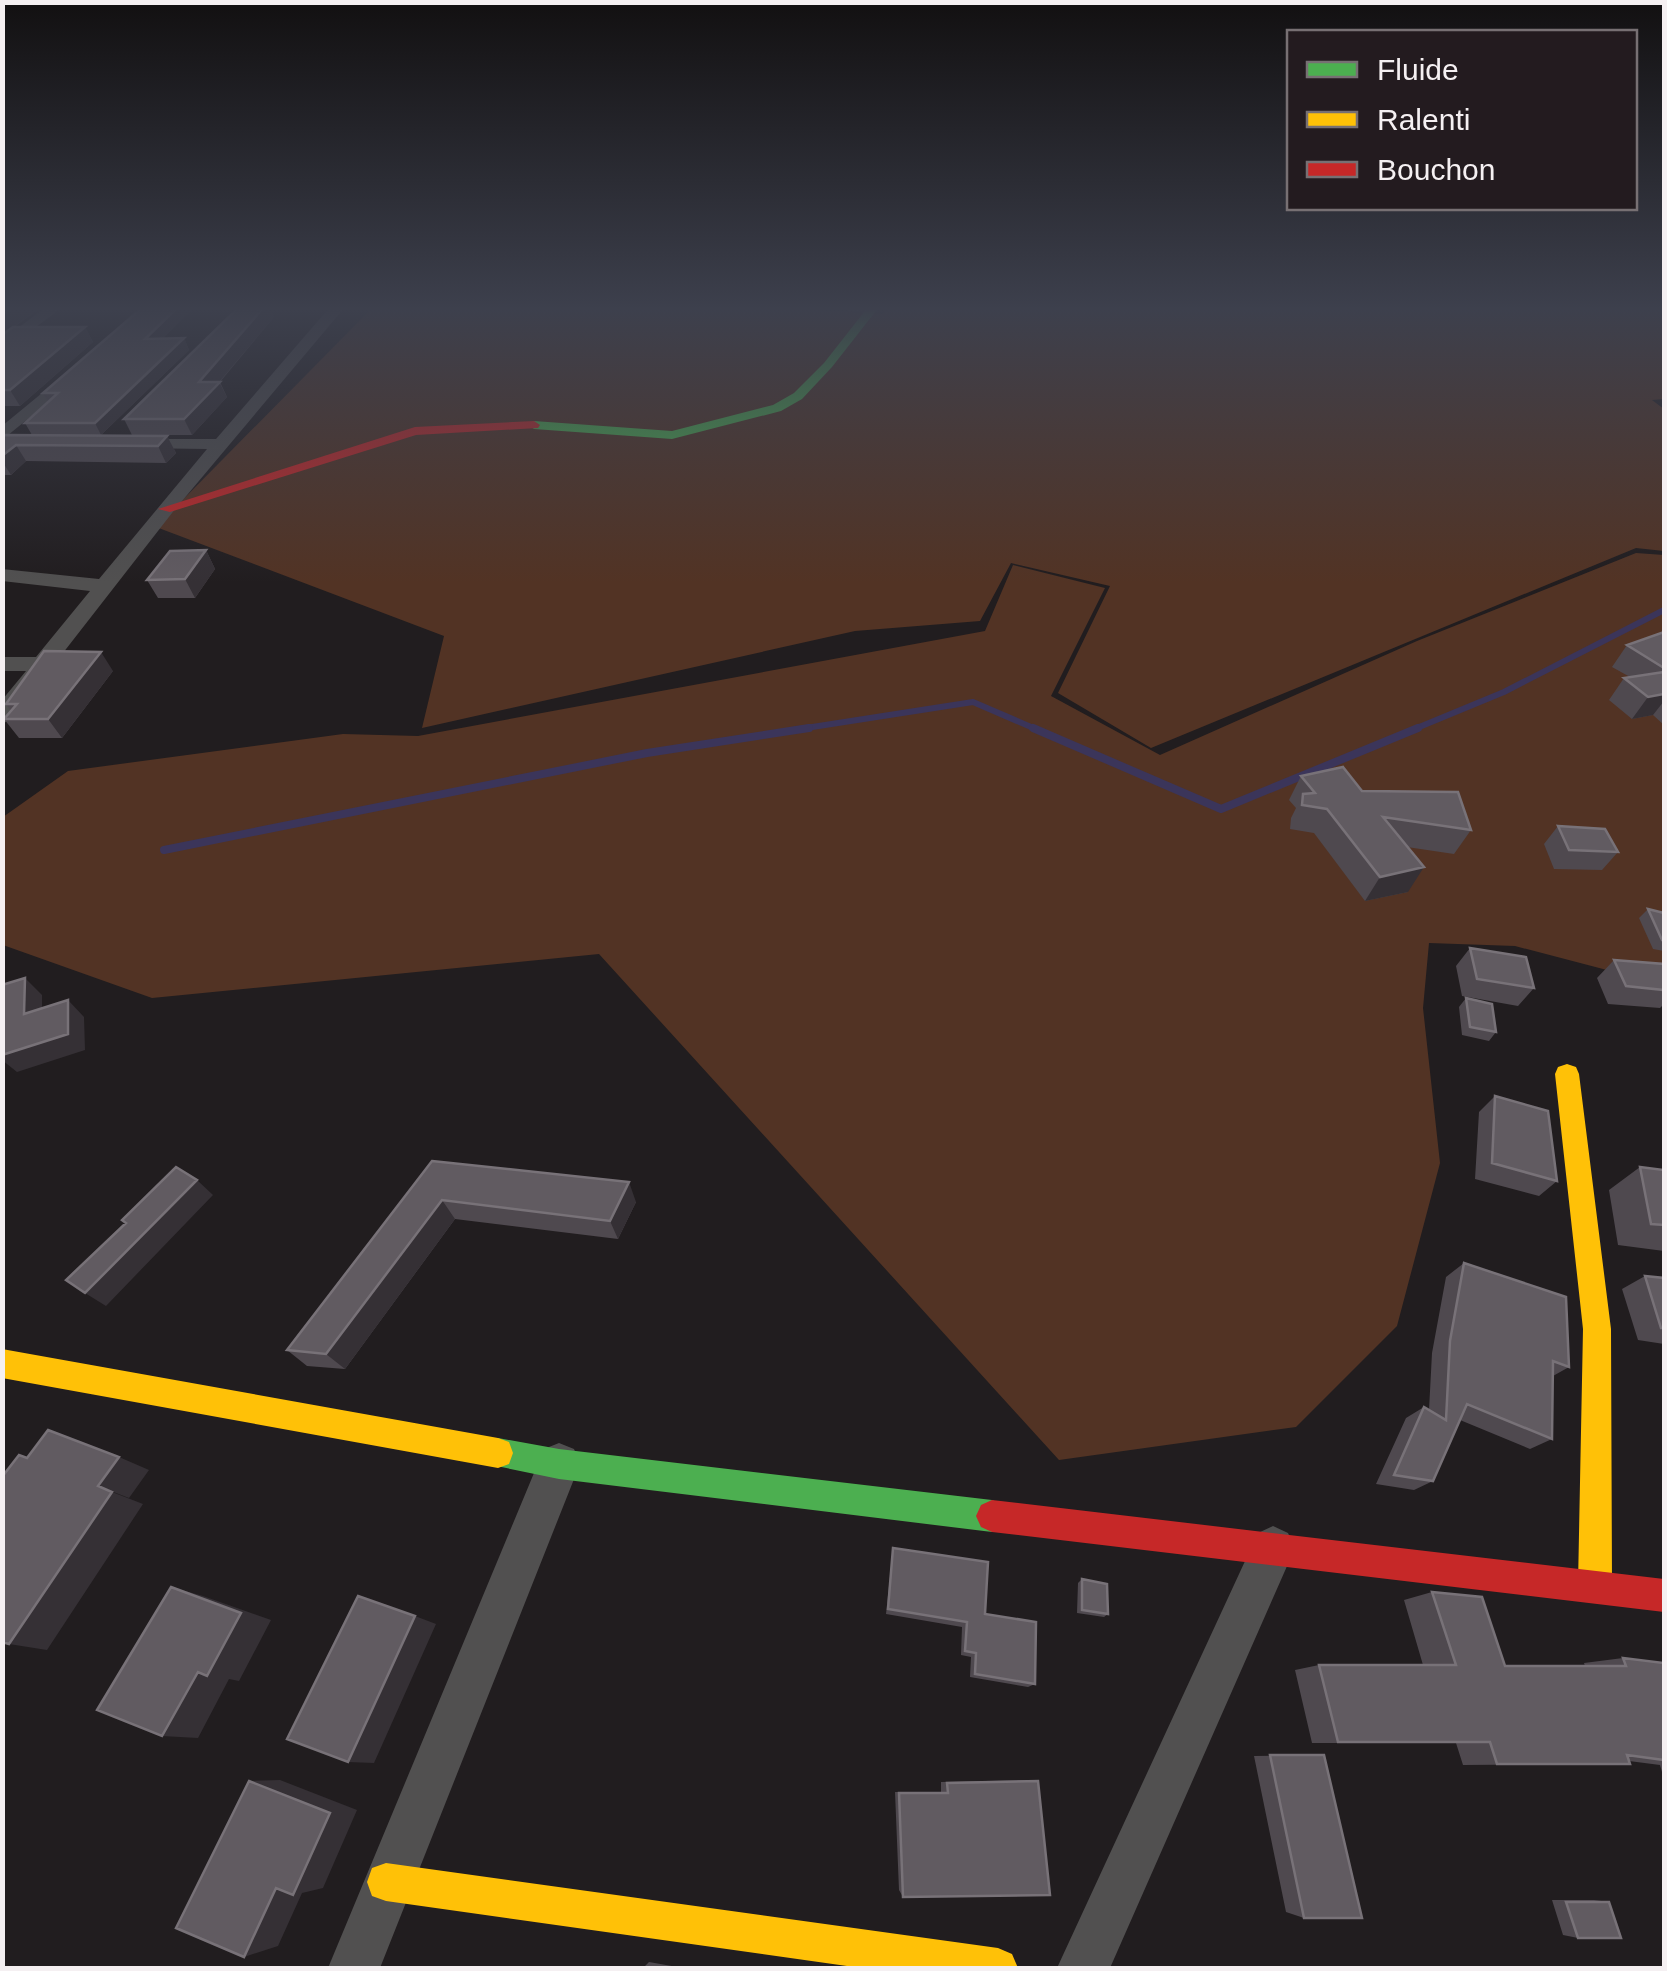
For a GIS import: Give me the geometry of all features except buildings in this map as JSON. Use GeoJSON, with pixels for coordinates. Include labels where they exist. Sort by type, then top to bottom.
{"type":"FeatureCollection","features":[{"type":"Feature","properties":{"kind":"street"},"geometry":{"type":"LineString","coordinates":[[2,436],[45,399]]}},
{"type":"Feature","properties":{"kind":"street"},"geometry":{"type":"LineString","coordinates":[[2,716],[102,586],[259,399]]}},
{"type":"Feature","properties":{"kind":"street"},"geometry":{"type":"LineString","coordinates":[[165,509],[430,429],[524,424],[669,436],[777,408],[793,399]]}},
{"type":"Feature","properties":{"kind":"street"},"geometry":{"type":"LineString","coordinates":[[109,443],[220,444]]}},
{"type":"Feature","properties":{"kind":"street"},"geometry":{"type":"LineString","coordinates":[[2,574],[102,586]]}},
{"type":"Feature","properties":{"kind":"street"},"geometry":{"type":"LineString","coordinates":[[2,664],[42,664]]}},
{"type":"Feature","properties":{"kind":"street"},"geometry":{"type":"LineString","coordinates":[[1567,1074],[1596,1330],[1595,1585]]}},
{"type":"Feature","properties":{"kind":"street"},"geometry":{"type":"LineString","coordinates":[[2,1364],[559,1464],[1664,1596]]}},
{"type":"Feature","properties":{"kind":"street"},"geometry":{"type":"LineString","coordinates":[[354,1968],[559,1464]]}},
{"type":"Feature","properties":{"kind":"street"},"geometry":{"type":"LineString","coordinates":[[1084,1968],[1273,1548]]}},
{"type":"Feature","properties":{"kind":"street"},"geometry":{"type":"LineString","coordinates":[[386,1882],[998,1968]]}},
{"type":"Feature","properties":{"kind":"shaded area"},"geometry":{"type":"Polygon","coordinates":[[[282,399],[1664,399],[1652,400],[1664,409],[1664,551],[1636,548],[1151,748],[1058,693],[1110,586],[1011,563],[980,621],[855,631],[422,728],[444,636],[156,527],[282,399]]]}},
{"type":"Feature","properties":{"kind":"shaded area"},"geometry":{"type":"Polygon","coordinates":[[[1636,553],[1664,555],[1664,985],[1515,946],[1429,943],[1423,1008],[1440,1163],[1397,1326],[1296,1427],[1059,1460],[599,954],[152,998],[3,945],[3,817],[68,771],[343,734],[418,736],[985,631],[1013,565],[1105,588],[1051,696],[1160,755],[1417,641],[1636,553]]]}},
{"type":"Feature","properties":{"kind":"waterway"},"geometry":{"type":"LineString","coordinates":[[1412,730],[1504,692],[1664,610]]}},
{"type":"Feature","properties":{"kind":"waterway"},"geometry":{"type":"LineString","coordinates":[[793,730],[973,702],[1038,730]]}},
{"type":"Feature","properties":{"kind":"waterway"},"geometry":{"type":"LineString","coordinates":[[164,850],[647,753],[809,728]]}},
{"type":"Feature","properties":{"kind":"waterway"},"geometry":{"type":"LineString","coordinates":[[1033,728],[1221,809],[1418,728]]}},
{"type":"Feature","properties":{"kind":"traffic: fast"},"geometry":{"type":"LineString","coordinates":[[534,425],[672,435],[777,408],[793,399]]}},
{"type":"Feature","properties":{"kind":"traffic: fast"},"geometry":{"type":"LineString","coordinates":[[498,1453],[559,1464],[992,1516]]}},
{"type":"Feature","properties":{"kind":"traffic: slow"},"geometry":{"type":"LineString","coordinates":[[1567,1074],[1597,1329],[1595,1585]]}},
{"type":"Feature","properties":{"kind":"traffic: slow"},"geometry":{"type":"LineString","coordinates":[[2,1363],[498,1453]]}},
{"type":"Feature","properties":{"kind":"traffic: slow"},"geometry":{"type":"LineString","coordinates":[[386,1882],[998,1968]]}},
{"type":"Feature","properties":{"kind":"traffic: jam"},"geometry":{"type":"LineString","coordinates":[[165,509],[415,431],[534,425]]}},
{"type":"Feature","properties":{"kind":"traffic: jam"},"geometry":{"type":"LineString","coordinates":[[992,1516],[1664,1596]]}}]}
